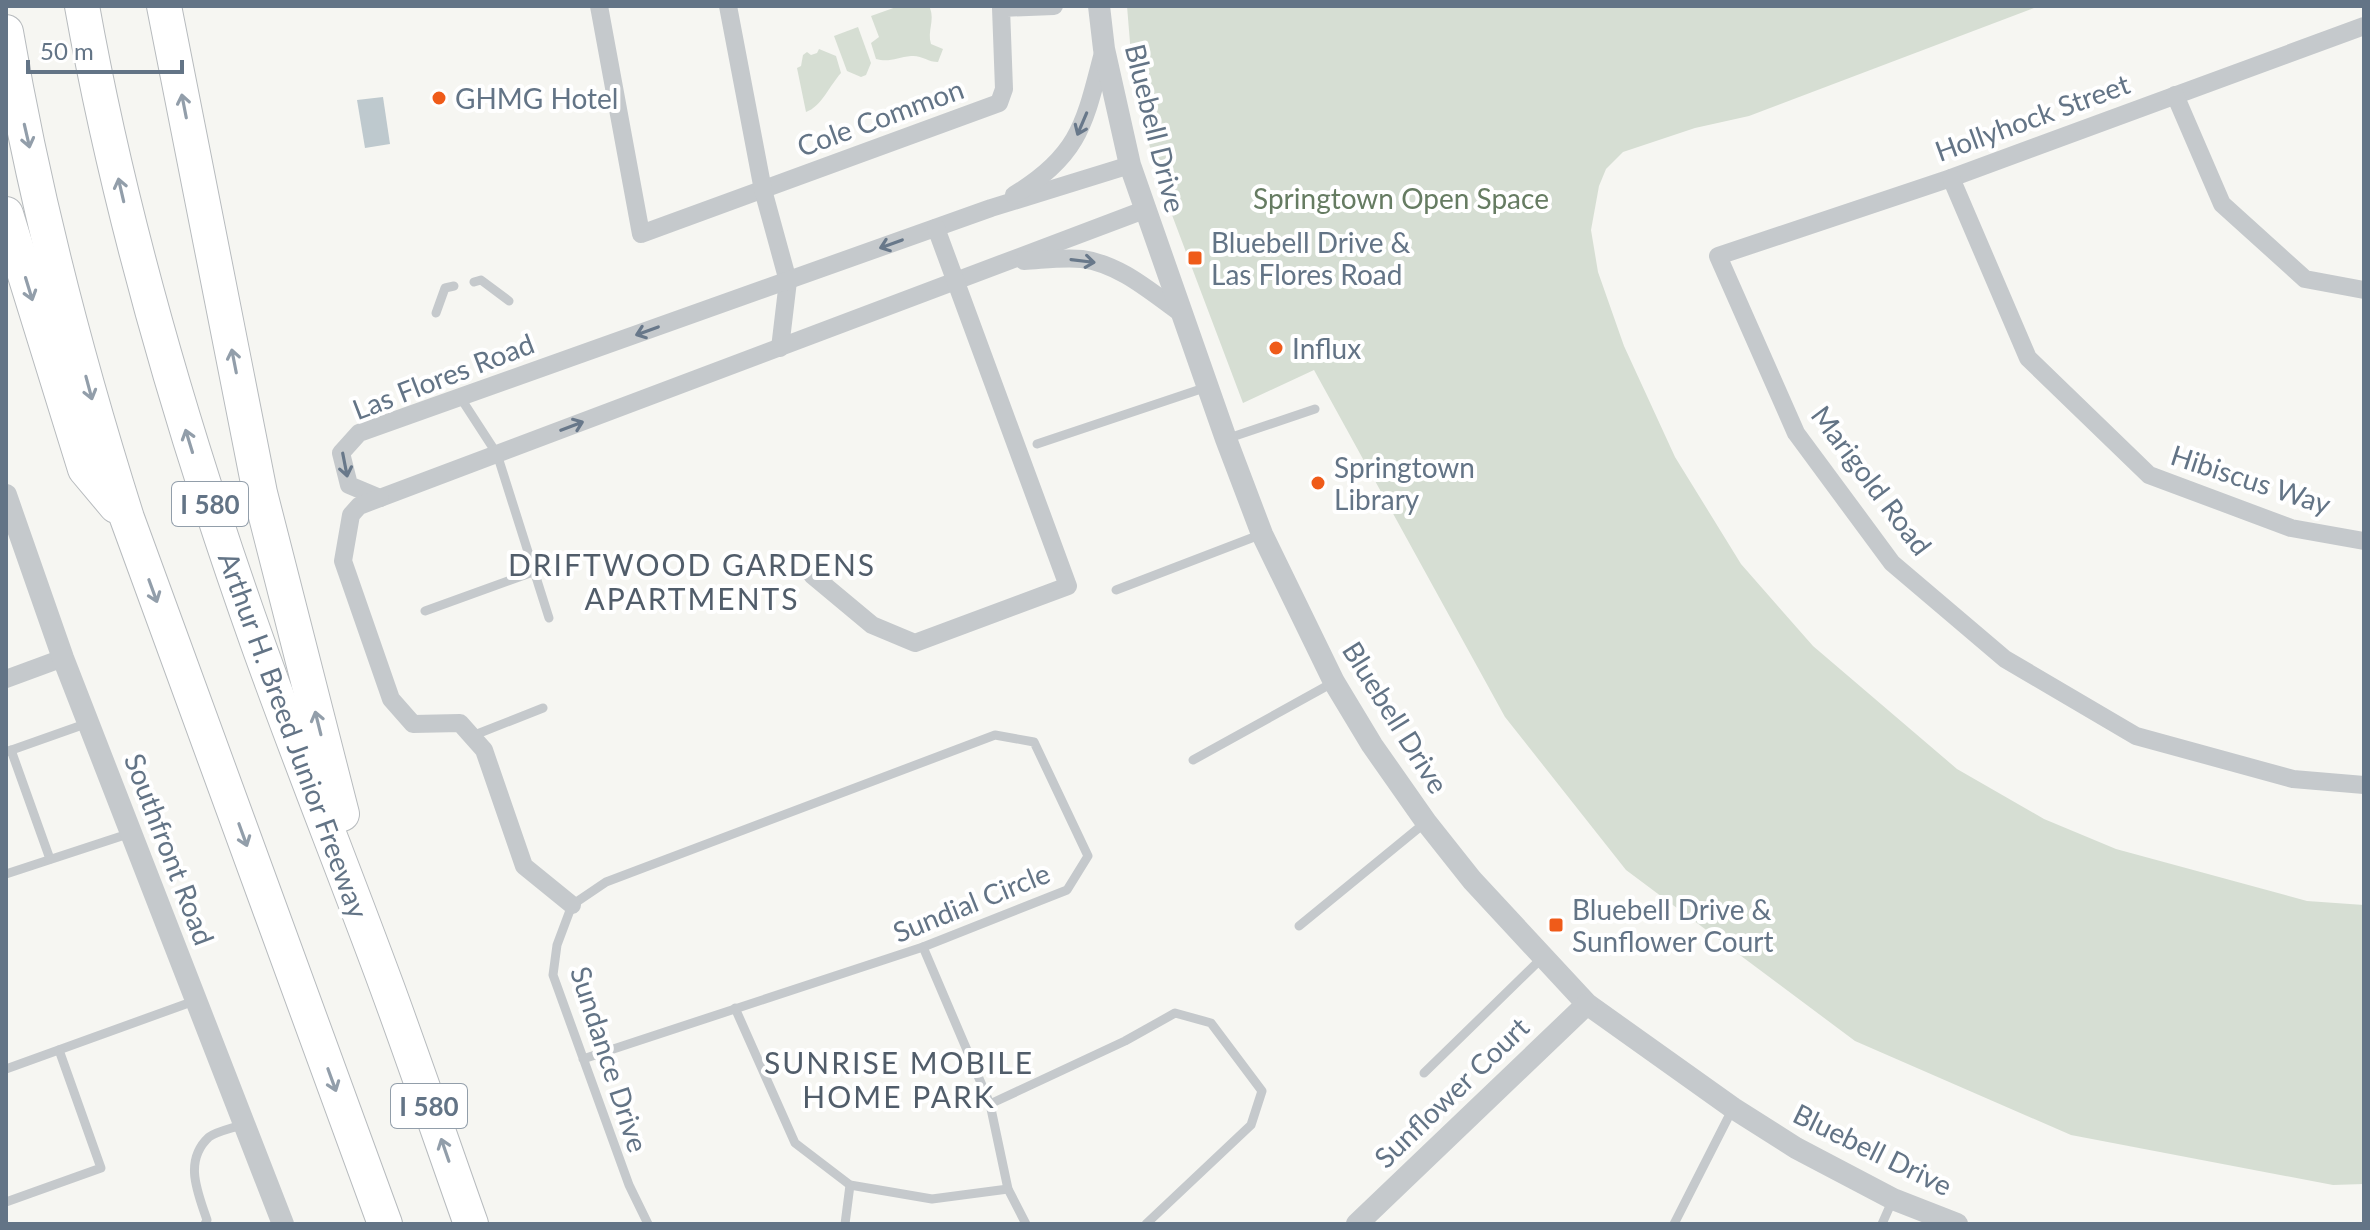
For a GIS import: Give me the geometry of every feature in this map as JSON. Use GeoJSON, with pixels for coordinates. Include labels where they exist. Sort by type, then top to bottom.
{"type":"FeatureCollection","features":[{"type":"Feature","properties":{"kind":"highway","name":"Arthur H. Breed Junior Freeway"},"geometry":{"type":"LineString","coordinates":[[82,6],[136,254],[189,441],[258,645],[388,988],[471,1224]]}},
{"type":"Feature","properties":{"kind":"highway"},"geometry":{"type":"LineString","coordinates":[[164,6],[260,493],[388,988]]}},
{"type":"Feature","properties":{"kind":"highway","name":"I 580"},"geometry":{"type":"LineString","coordinates":[[6,32],[15,86],[58,271],[106,452],[127,518],[385,1224]]}},
{"type":"Feature","properties":{"kind":"highway"},"geometry":{"type":"LineString","coordinates":[[6,214],[85,469],[127,518]]}},
{"type":"Feature","properties":{"kind":"street","name":"Cole Common"},"geometry":{"type":"LineString","coordinates":[[599,6],[641,234],[999,103],[1004,89],[1001,7],[1054,6]]}},
{"type":"Feature","properties":{"kind":"street"},"geometry":{"type":"LineString","coordinates":[[728,6],[763,190],[788,281],[780,348]]}},
{"type":"Feature","properties":{"kind":"street","name":"Bluebell Drive"},"geometry":{"type":"LineString","coordinates":[[1099,6],[1104,49],[1130,165],[1262,534],[1334,682],[1372,745],[1426,822],[1472,880],[1587,1004],[1733,1108],[1796,1148],[1893,1199],[1957,1224]]}},
{"type":"Feature","properties":{"kind":"street","name":"Hollyhock Street"},"geometry":{"type":"LineString","coordinates":[[1718,256],[1951,178],[2364,26]]}},
{"type":"Feature","properties":{"kind":"street","name":"Las Flores Road"},"geometry":{"type":"LineString","coordinates":[[991,208],[1027,187],[1069,150],[1083,125],[1104,49]]}},
{"type":"Feature","properties":{"kind":"street"},"geometry":{"type":"LineString","coordinates":[[2175,95],[2222,204],[2305,279],[2364,290]]}},
{"type":"Feature","properties":{"kind":"street","name":"Las Flores Road"},"geometry":{"type":"LineString","coordinates":[[380,498],[349,485],[341,453],[359,433],[991,208],[1130,165]]}},
{"type":"Feature","properties":{"kind":"street","name":"Hibiscus Way"},"geometry":{"type":"LineString","coordinates":[[1951,178],[2028,358],[2149,475],[2291,528],[2364,541]]}},
{"type":"Feature","properties":{"kind":"street"},"geometry":{"type":"LineString","coordinates":[[572,905],[524,866],[484,750],[472,736],[460,723],[413,724],[391,699],[343,561],[351,515],[359,506],[1144,210]]}},
{"type":"Feature","properties":{"kind":"street"},"geometry":{"type":"LineString","coordinates":[[812,575],[872,625],[915,643],[1068,586],[936,228]]}},
{"type":"Feature","properties":{"kind":"street","name":"Marigold Road"},"geometry":{"type":"LineString","coordinates":[[1718,256],[1796,433],[1892,563],[2005,659],[2136,736],[2293,779],[2364,785]]}},
{"type":"Feature","properties":{"kind":"street"},"geometry":{"type":"LineString","coordinates":[[1005,263],[1080,259],[1101,263],[1133,279],[1182,314]]}},
{"type":"Feature","properties":{"kind":"street","name":"Southfront Road"},"geometry":{"type":"LineString","coordinates":[[6,495],[63,658],[283,1224]]}},
{"type":"Feature","properties":{"kind":"street"},"geometry":{"type":"LineString","coordinates":[[6,679],[63,658]]}},
{"type":"Feature","properties":{"kind":"street","name":"Sunflower Court"},"geometry":{"type":"LineString","coordinates":[[1357,1224],[1587,1004]]}},
{"type":"Feature","properties":{"kind":"lane"},"geometry":{"type":"LineString","coordinates":[[474,282],[481,280],[509,301]]}},
{"type":"Feature","properties":{"kind":"lane"},"geometry":{"type":"LineString","coordinates":[[436,313],[445,288],[454,286]]}},
{"type":"Feature","properties":{"kind":"lane"},"geometry":{"type":"LineString","coordinates":[[1037,444],[1207,387]]}},
{"type":"Feature","properties":{"kind":"lane"},"geometry":{"type":"LineString","coordinates":[[460,397],[497,454],[549,618]]}},
{"type":"Feature","properties":{"kind":"lane"},"geometry":{"type":"LineString","coordinates":[[1226,439],[1315,409]]}},
{"type":"Feature","properties":{"kind":"lane"},"geometry":{"type":"LineString","coordinates":[[1116,590],[1262,534]]}},
{"type":"Feature","properties":{"kind":"lane"},"geometry":{"type":"LineString","coordinates":[[425,611],[533,572]]}},
{"type":"Feature","properties":{"kind":"lane"},"geometry":{"type":"LineString","coordinates":[[1193,760],[1334,682]]}},
{"type":"Feature","properties":{"kind":"lane"},"geometry":{"type":"LineString","coordinates":[[472,736],[543,708]]}},
{"type":"Feature","properties":{"kind":"lane"},"geometry":{"type":"LineString","coordinates":[[50,859],[8,751],[88,723]]}},
{"type":"Feature","properties":{"kind":"lane","name":"Sundial Circle"},"geometry":{"type":"LineString","coordinates":[[572,905],[606,882],[995,735],[1034,742],[1088,856],[1067,890],[923,947],[583,1059]]}},
{"type":"Feature","properties":{"kind":"lane"},"geometry":{"type":"LineString","coordinates":[[1299,926],[1426,822]]}},
{"type":"Feature","properties":{"kind":"lane"},"geometry":{"type":"LineString","coordinates":[[6,874],[131,833]]}},
{"type":"Feature","properties":{"kind":"lane","name":"Sundance Drive"},"geometry":{"type":"LineString","coordinates":[[572,905],[557,945],[553,975],[629,1185],[648,1224]]}},
{"type":"Feature","properties":{"kind":"lane"},"geometry":{"type":"LineString","coordinates":[[923,947],[990,1104],[1008,1189],[1026,1224]]}},
{"type":"Feature","properties":{"kind":"lane"},"geometry":{"type":"LineString","coordinates":[[1424,1073],[1543,957]]}},
{"type":"Feature","properties":{"kind":"lane"},"geometry":{"type":"LineString","coordinates":[[6,1069],[197,1000]]}},
{"type":"Feature","properties":{"kind":"lane"},"geometry":{"type":"LineString","coordinates":[[735,1008],[795,1143],[850,1185],[932,1199],[1008,1189]]}},
{"type":"Feature","properties":{"kind":"lane"},"geometry":{"type":"LineString","coordinates":[[990,1104],[1125,1041],[1175,1013],[1211,1023],[1262,1091],[1251,1125],[1146,1224]]}},
{"type":"Feature","properties":{"kind":"lane"},"geometry":{"type":"LineString","coordinates":[[6,1202],[101,1168],[59,1050]]}},
{"type":"Feature","properties":{"kind":"lane"},"geometry":{"type":"LineString","coordinates":[[1674,1224],[1733,1108]]}},
{"type":"Feature","properties":{"kind":"lane"},"geometry":{"type":"LineString","coordinates":[[205,1224],[207,1220],[192,1178],[197,1155],[210,1136],[244,1124]]}},
{"type":"Feature","properties":{"kind":"lane"},"geometry":{"type":"LineString","coordinates":[[845,1224],[850,1185]]}},
{"type":"Feature","properties":{"kind":"lane"},"geometry":{"type":"LineString","coordinates":[[1882,1224],[1893,1199]]}},
{"type":"Feature","properties":{"kind":"green space"},"geometry":{"type":"Polygon","coordinates":[[[899,6],[930,8],[931,44],[943,49],[938,62],[915,56],[876,59],[871,43],[879,37],[871,16],[899,6]]]}},
{"type":"Feature","properties":{"kind":"green space","name":"Springtown Open Space"},"geometry":{"type":"Polygon","coordinates":[[[1127,6],[2039,6],[1749,116],[1695,128],[1623,152],[1606,169],[1599,186],[1591,230],[1598,272],[1624,346],[1675,457],[1741,564],[1813,646],[1957,769],[2044,819],[2116,849],[2307,901],[2364,905],[2364,1184],[2333,1185],[2071,1135],[1855,1041],[1626,870],[1505,717],[1314,370],[1243,403],[1172,215],[1145,132],[1132,67],[1127,6]]]}},
{"type":"Feature","properties":{"kind":"green space"},"geometry":{"type":"Polygon","coordinates":[[[858,27],[871,63],[866,75],[861,77],[847,71],[834,36],[858,27]]]}},
{"type":"Feature","properties":{"kind":"green space"},"geometry":{"type":"Polygon","coordinates":[[[819,49],[836,56],[841,73],[821,101],[806,112],[797,68],[801,66],[803,55],[807,52],[811,55],[817,53],[819,49]]]}},
{"type":"Feature","properties":{"kind":"shaded area"},"geometry":{"type":"Polygon","coordinates":[[[383,97],[390,144],[365,148],[357,100],[383,97]]]}},
{"type":"Feature","properties":{"kind":"place","name":"GHMG Hotel"},"geometry":{"type":"Point","coordinates":[439,98]}},
{"type":"Feature","properties":{"kind":"place","name":"Bluebell Drive & Las Flores Road"},"geometry":{"type":"Point","coordinates":[1195,258]}},
{"type":"Feature","properties":{"kind":"place","name":"Influx"},"geometry":{"type":"Point","coordinates":[1276,348]}},
{"type":"Feature","properties":{"kind":"place","name":"Springtown Library"},"geometry":{"type":"Point","coordinates":[1318,483]}},
{"type":"Feature","properties":{"kind":"place","name":"Bluebell Drive & Sunflower Court"},"geometry":{"type":"Point","coordinates":[1556,925]}},
{"type":"Feature","properties":{"kind":"district","name":"DRIFTWOOD GARDENS APARTMENTS"},"geometry":{"type":"Point","coordinates":[692,581]}},
{"type":"Feature","properties":{"kind":"district","name":"SUNRISE MOBILE HOME PARK"},"geometry":{"type":"Point","coordinates":[899,1079]}}]}
